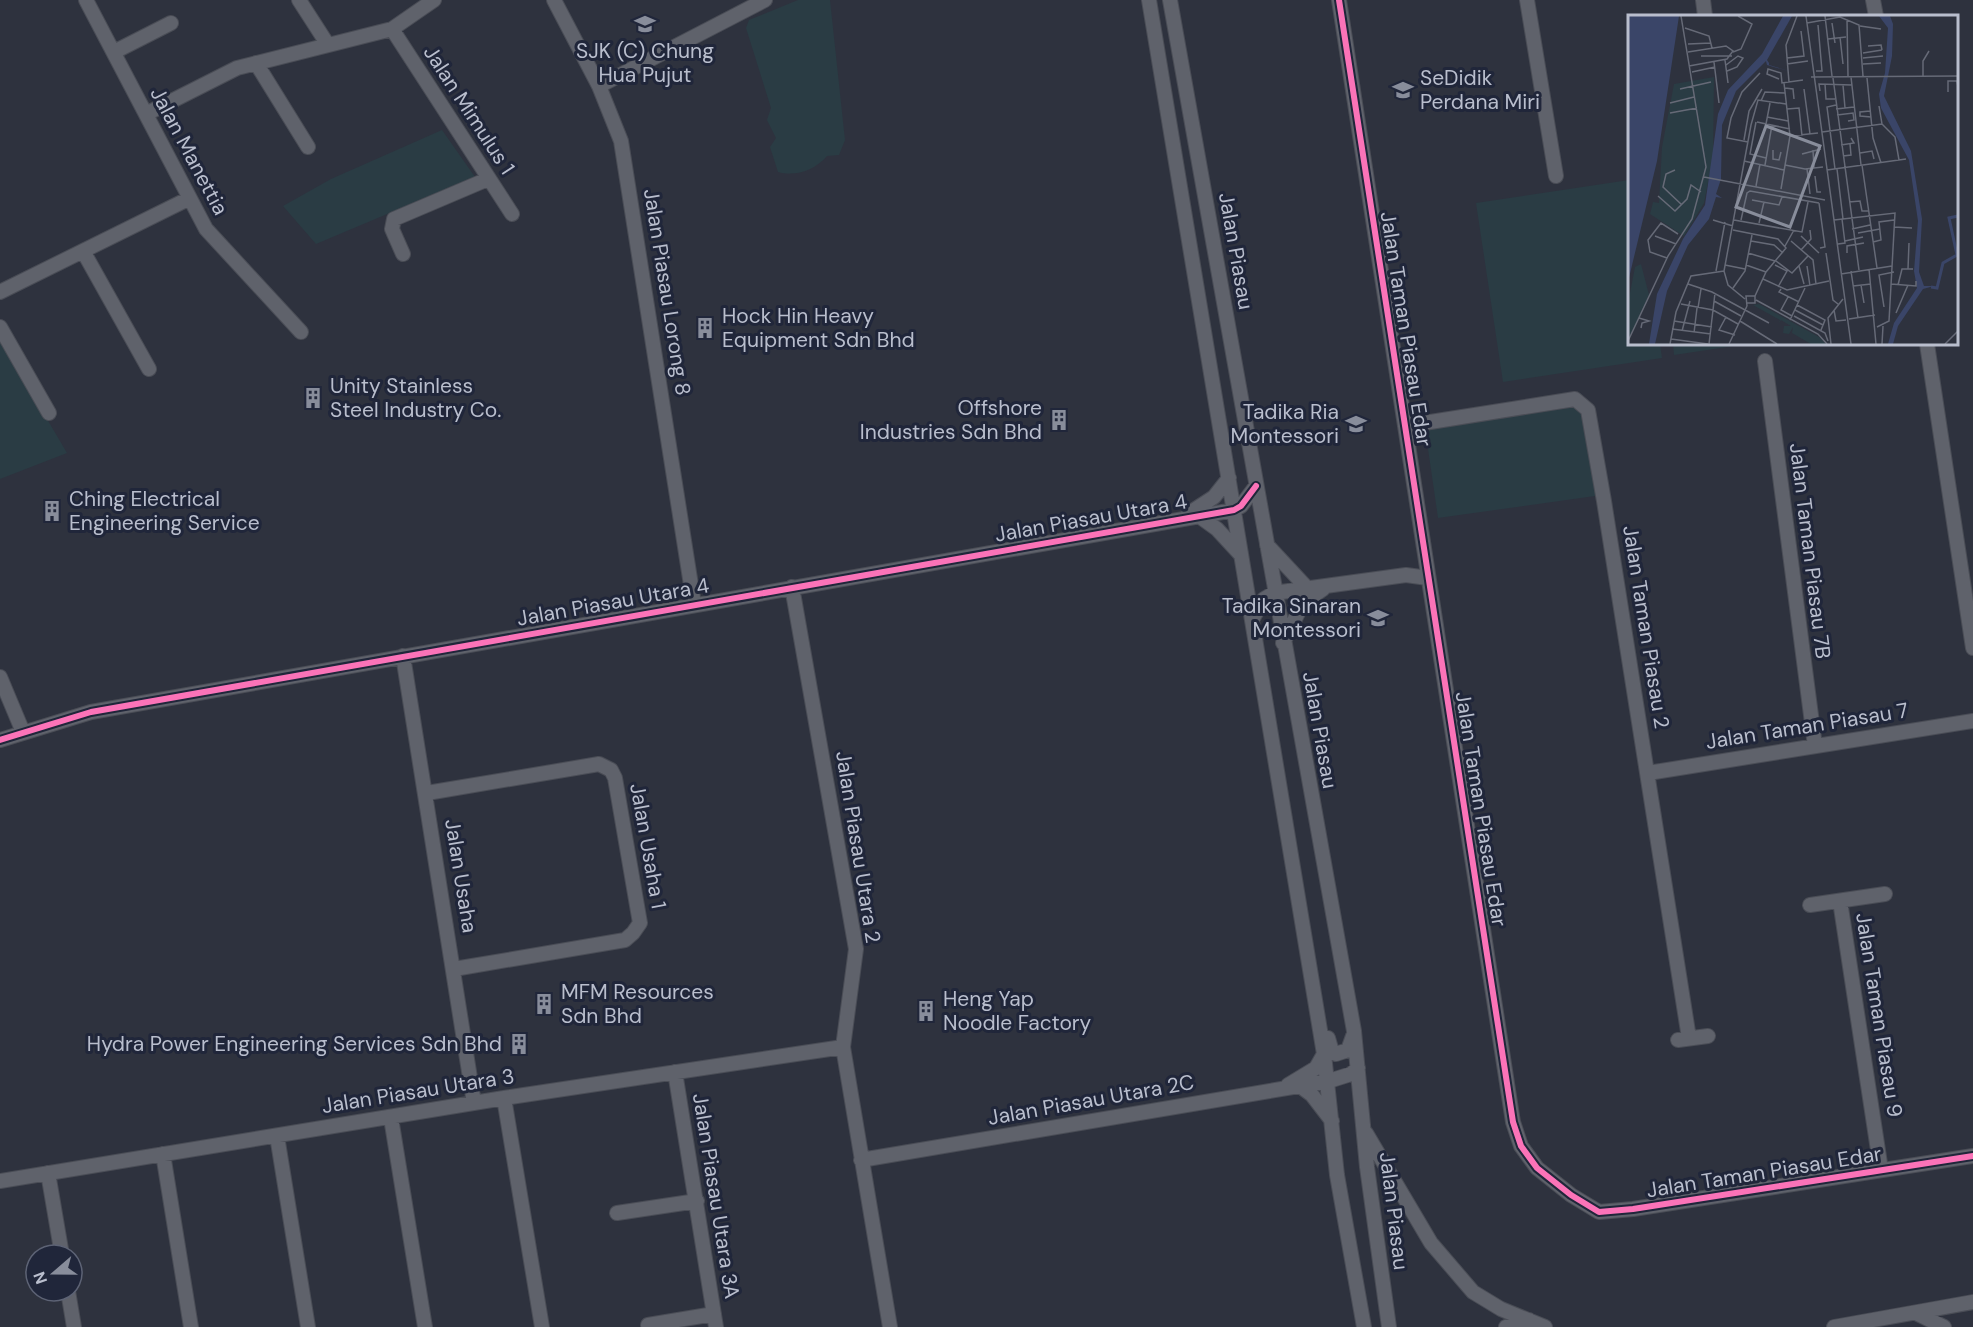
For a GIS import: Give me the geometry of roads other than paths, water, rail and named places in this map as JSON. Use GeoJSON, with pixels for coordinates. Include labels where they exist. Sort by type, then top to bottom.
{"type":"FeatureCollection","features":[{"type":"Feature","properties":{"kind":"street","name":"Jalan Manettia"},"geometry":{"type":"LineString","coordinates":[[86,0],[188,199],[206,229],[301,332]]}},
{"type":"Feature","properties":{"kind":"street"},"geometry":{"type":"LineString","coordinates":[[299,0],[328,45]]}},
{"type":"Feature","properties":{"kind":"street"},"geometry":{"type":"LineString","coordinates":[[146,114],[237,68],[392,29],[434,0]]}},
{"type":"Feature","properties":{"kind":"street","name":"Jalan Piasau Lorong 8"},"geometry":{"type":"LineString","coordinates":[[554,0],[599,86],[621,141],[694,604]]}},
{"type":"Feature","properties":{"kind":"street"},"geometry":{"type":"LineString","coordinates":[[599,86],[765,0]]}},
{"type":"Feature","properties":{"kind":"street","name":"Jalan Piasau"},"geometry":{"type":"LineString","coordinates":[[1149,0],[1253,618],[1305,948],[1329,1081],[1333,1126]]}},
{"type":"Feature","properties":{"kind":"street","name":"Jalan Piasau"},"geometry":{"type":"LineString","coordinates":[[1170,0],[1274,593],[1354,1031],[1389,1327]]}},
{"type":"Feature","properties":{"kind":"street","name":"Jalan Taman Piasau Edar"},"geometry":{"type":"LineString","coordinates":[[1339,0],[1513,1122],[1521,1146],[1537,1168],[1571,1195],[1599,1212],[1634,1209],[1973,1156]]}},
{"type":"Feature","properties":{"kind":"street"},"geometry":{"type":"LineString","coordinates":[[1527,0],[1556,176]]}},
{"type":"Feature","properties":{"kind":"street"},"geometry":{"type":"LineString","coordinates":[[1702,0],[1705,15]]}},
{"type":"Feature","properties":{"kind":"street"},"geometry":{"type":"LineString","coordinates":[[1873,0],[1876,15]]}},
{"type":"Feature","properties":{"kind":"street"},"geometry":{"type":"LineString","coordinates":[[114,52],[171,23]]}},
{"type":"Feature","properties":{"kind":"street","name":"Jalan Mimulus 1"},"geometry":{"type":"LineString","coordinates":[[392,29],[512,214]]}},
{"type":"Feature","properties":{"kind":"street"},"geometry":{"type":"LineString","coordinates":[[255,63],[308,147]]}},
{"type":"Feature","properties":{"kind":"street"},"geometry":{"type":"LineString","coordinates":[[1172,131],[1193,128]]}},
{"type":"Feature","properties":{"kind":"street"},"geometry":{"type":"LineString","coordinates":[[403,254],[392,229],[394,219],[488,179]]}},
{"type":"Feature","properties":{"kind":"street"},"geometry":{"type":"LineString","coordinates":[[0,291],[188,199]]}},
{"type":"Feature","properties":{"kind":"street"},"geometry":{"type":"LineString","coordinates":[[83,252],[149,369]]}},
{"type":"Feature","properties":{"kind":"street"},"geometry":{"type":"LineString","coordinates":[[0,327],[49,413]]}},
{"type":"Feature","properties":{"kind":"street"},"geometry":{"type":"LineString","coordinates":[[1927,345],[1973,648]]}},
{"type":"Feature","properties":{"kind":"street","name":"Jalan Taman Piasau 7B"},"geometry":{"type":"LineString","coordinates":[[1764,361],[1815,746]]}},
{"type":"Feature","properties":{"kind":"street","name":"Jalan Taman Piasau 2"},"geometry":{"type":"LineString","coordinates":[[1405,426],[1575,399],[1588,410],[1647,773],[1684,1039],[1708,1036]]}},
{"type":"Feature","properties":{"kind":"street"},"geometry":{"type":"LineString","coordinates":[[1229,478],[1214,498],[1193,517],[1217,529],[1243,558]]}},
{"type":"Feature","properties":{"kind":"street"},"geometry":{"type":"LineString","coordinates":[[1234,510],[1241,506],[1256,486]]}},
{"type":"Feature","properties":{"kind":"street","name":"Jalan Piasau Utara 4"},"geometry":{"type":"LineString","coordinates":[[0,740],[92,712],[1234,510]]}},
{"type":"Feature","properties":{"kind":"street"},"geometry":{"type":"LineString","coordinates":[[1266,543],[1307,588]]}},
{"type":"Feature","properties":{"kind":"street"},"geometry":{"type":"LineString","coordinates":[[1253,618],[1263,599],[1274,593],[1406,575],[1428,578]]}},
{"type":"Feature","properties":{"kind":"street"},"geometry":{"type":"LineString","coordinates":[[1283,643],[1303,603],[1327,586]]}},
{"type":"Feature","properties":{"kind":"street","name":"Jalan Piasau Utara 2"},"geometry":{"type":"LineString","coordinates":[[792,587],[856,949],[843,1047],[891,1327]]}},
{"type":"Feature","properties":{"kind":"street","name":"Jalan Usaha"},"geometry":{"type":"LineString","coordinates":[[404,656],[474,1103]]}},
{"type":"Feature","properties":{"kind":"street"},"geometry":{"type":"LineString","coordinates":[[0,677],[22,732]]}},
{"type":"Feature","properties":{"kind":"street","name":"Jalan Taman Piasau 7"},"geometry":{"type":"LineString","coordinates":[[1647,773],[1973,721]]}},
{"type":"Feature","properties":{"kind":"street","name":"Jalan Usaha 1"},"geometry":{"type":"LineString","coordinates":[[427,793],[599,764],[611,770],[615,778],[640,923],[625,940],[454,969]]}},
{"type":"Feature","properties":{"kind":"street"},"geometry":{"type":"LineString","coordinates":[[1810,905],[1885,894]]}},
{"type":"Feature","properties":{"kind":"street","name":"Jalan Taman Piasau 9"},"geometry":{"type":"LineString","coordinates":[[1840,901],[1881,1170]]}},
{"type":"Feature","properties":{"kind":"street"},"geometry":{"type":"LineString","coordinates":[[1305,948],[1332,1052],[1336,1054],[1348,1050],[1354,1031]]}},
{"type":"Feature","properties":{"kind":"street","name":"Jalan Piasau Utara 3"},"geometry":{"type":"LineString","coordinates":[[0,1181],[504,1098],[843,1047]]}},
{"type":"Feature","properties":{"kind":"street"},"geometry":{"type":"LineString","coordinates":[[1324,1054],[1316,1068],[1295,1087],[1311,1095],[1333,1126],[1338,1175],[1364,1327]]}},
{"type":"Feature","properties":{"kind":"street","name":"Jalan Piasau Utara 2C"},"geometry":{"type":"LineString","coordinates":[[861,1160],[1329,1081],[1351,1074],[1358,1068]]}},
{"type":"Feature","properties":{"kind":"street","name":"Jalan Piasau Utara 3A"},"geometry":{"type":"LineString","coordinates":[[675,1072],[715,1321]]}},
{"type":"Feature","properties":{"kind":"street"},"geometry":{"type":"LineString","coordinates":[[504,1098],[542,1327]]}},
{"type":"Feature","properties":{"kind":"street"},"geometry":{"type":"LineString","coordinates":[[391,1118],[425,1327]]}},
{"type":"Feature","properties":{"kind":"street"},"geometry":{"type":"LineString","coordinates":[[1364,1129],[1431,1242],[1473,1292],[1501,1309],[1545,1327]]}},
{"type":"Feature","properties":{"kind":"street"},"geometry":{"type":"LineString","coordinates":[[277,1136],[308,1327]]}},
{"type":"Feature","properties":{"kind":"street"},"geometry":{"type":"LineString","coordinates":[[163,1154],[191,1327]]}},
{"type":"Feature","properties":{"kind":"street"},"geometry":{"type":"LineString","coordinates":[[48,1173],[60,1243]]}},
{"type":"Feature","properties":{"kind":"street"},"geometry":{"type":"LineString","coordinates":[[617,1213],[697,1201]]}},
{"type":"Feature","properties":{"kind":"street"},"geometry":{"type":"LineString","coordinates":[[1833,1327],[1973,1302]]}},
{"type":"Feature","properties":{"kind":"street"},"geometry":{"type":"LineString","coordinates":[[70,1303],[74,1327]]}},
{"type":"Feature","properties":{"kind":"street"},"geometry":{"type":"LineString","coordinates":[[1359,1327],[1361,1309]]}},
{"type":"Feature","properties":{"kind":"street"},"geometry":{"type":"LineString","coordinates":[[1916,1313],[1944,1327]]}},
{"type":"Feature","properties":{"kind":"street"},"geometry":{"type":"LineString","coordinates":[[1506,1327],[1529,1320]]}},
{"type":"Feature","properties":{"kind":"street"},"geometry":{"type":"LineString","coordinates":[[648,1324],[715,1321]]}},
{"type":"Feature","properties":{"kind":"place","name":"SJK (C) Chung Hua Pujut"},"geometry":{"type":"Point","coordinates":[645,24]}},
{"type":"Feature","properties":{"kind":"place","name":"SeDidik Perdana Miri"},"geometry":{"type":"Point","coordinates":[1403,90]}},
{"type":"Feature","properties":{"kind":"place","name":"Hock Hin Heavy Equipment Sdn Bhd"},"geometry":{"type":"Point","coordinates":[705,328]}},
{"type":"Feature","properties":{"kind":"place","name":"Unity Stainless Steel Industry Co."},"geometry":{"type":"Point","coordinates":[313,398]}},
{"type":"Feature","properties":{"kind":"place","name":"Offshore Industries Sdn Bhd"},"geometry":{"type":"Point","coordinates":[1059,420]}},
{"type":"Feature","properties":{"kind":"place","name":"Tadika Ria Montessori"},"geometry":{"type":"Point","coordinates":[1356,424]}},
{"type":"Feature","properties":{"kind":"place","name":"Ching Electrical Engineering Service"},"geometry":{"type":"Point","coordinates":[52,511]}},
{"type":"Feature","properties":{"kind":"place","name":"Tadika Sinaran Montessori"},"geometry":{"type":"Point","coordinates":[1378,618]}},
{"type":"Feature","properties":{"kind":"place","name":"MFM Resources Sdn Bhd"},"geometry":{"type":"Point","coordinates":[544,1004]}},
{"type":"Feature","properties":{"kind":"place","name":"Heng Yap Noodle Factory"},"geometry":{"type":"Point","coordinates":[926,1011]}},
{"type":"Feature","properties":{"kind":"place","name":"Hydra Power Engineering Services Sdn Bhd"},"geometry":{"type":"Point","coordinates":[519,1044]}}]}
